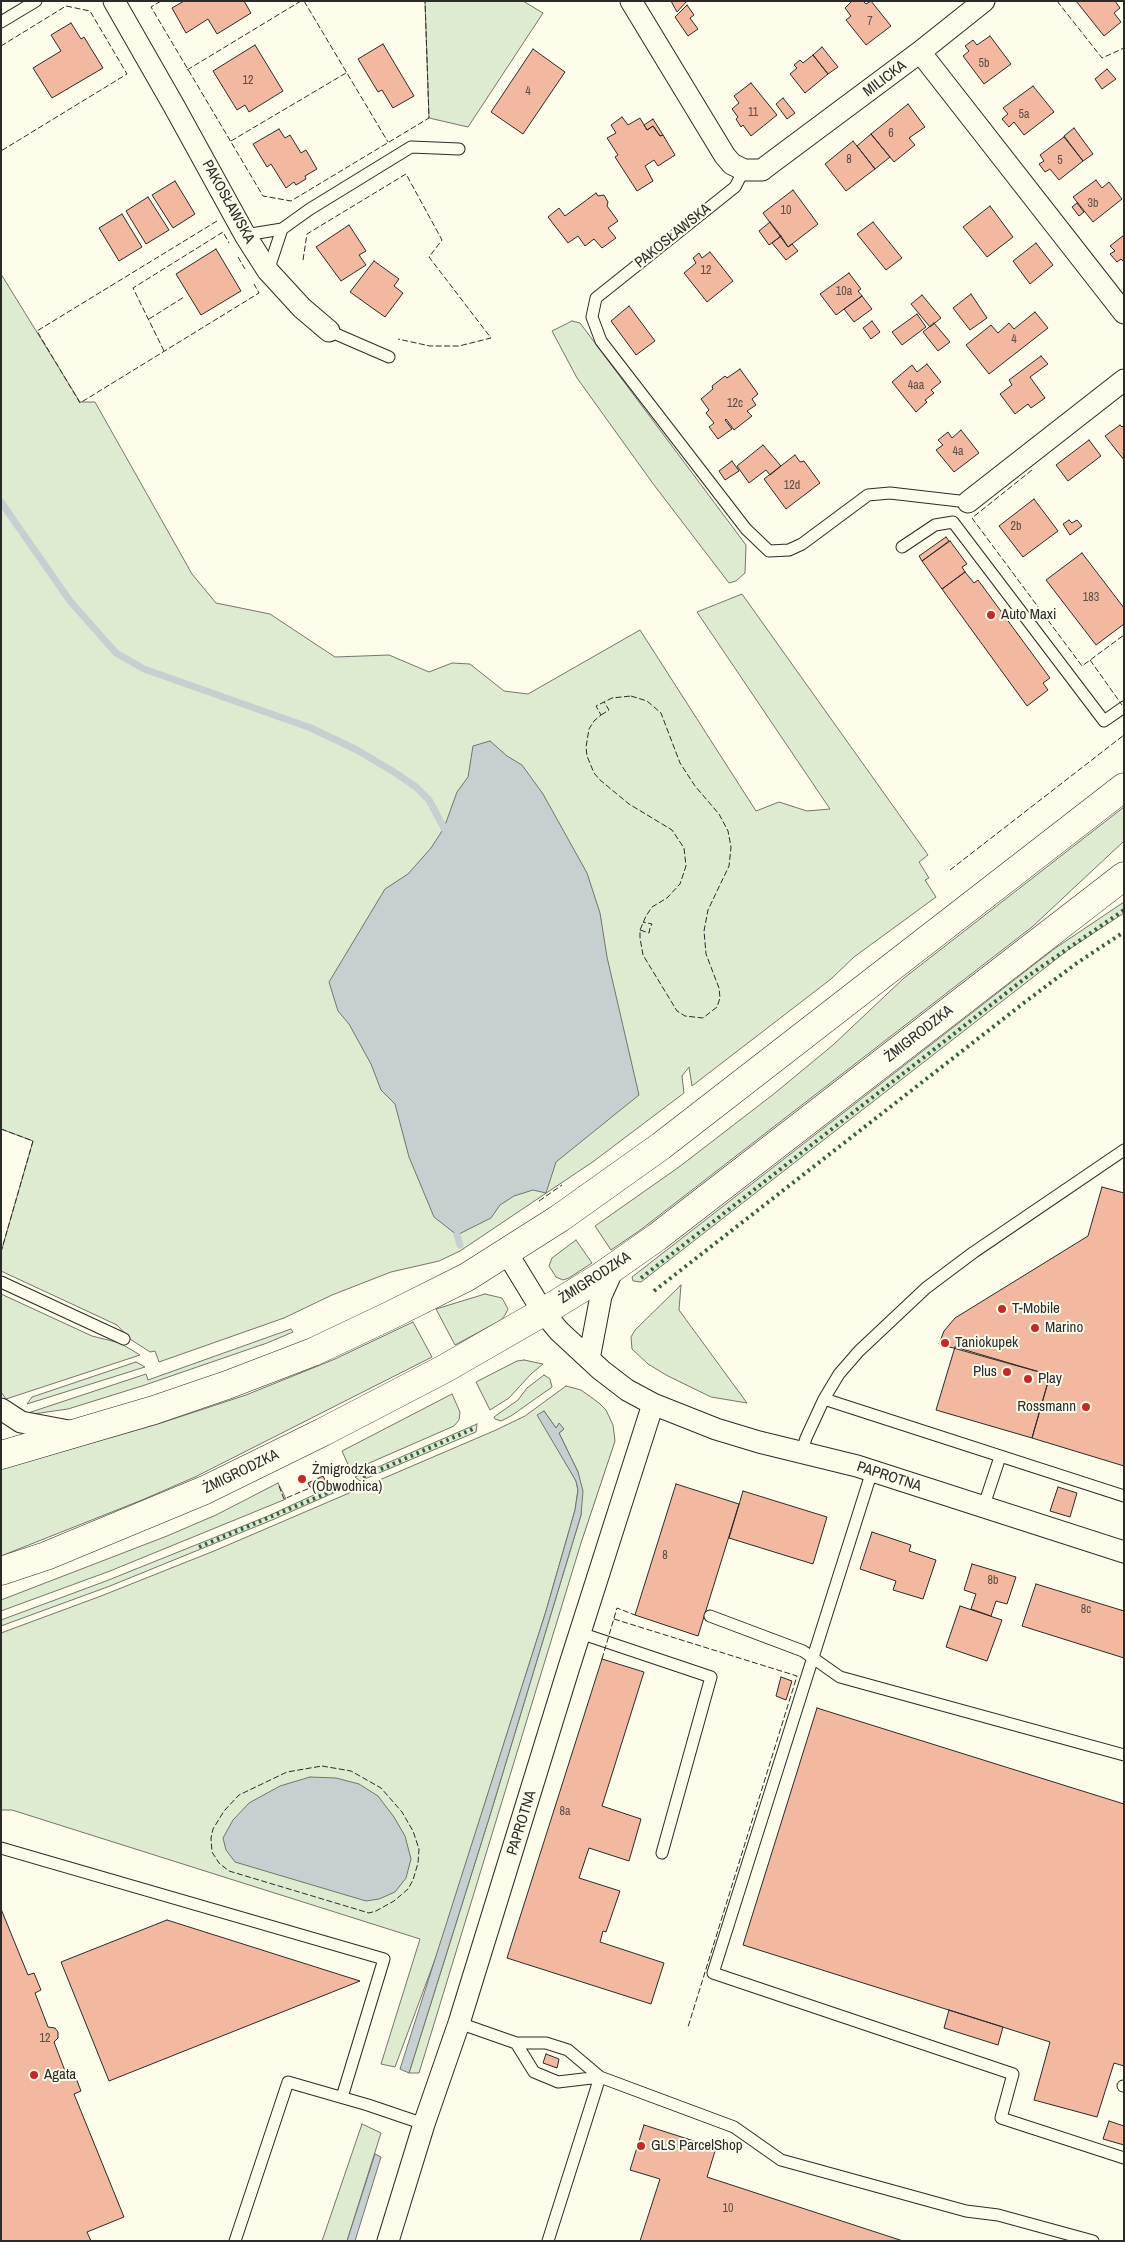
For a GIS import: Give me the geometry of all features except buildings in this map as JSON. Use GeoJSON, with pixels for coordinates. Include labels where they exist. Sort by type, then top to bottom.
{"type":"FeatureCollection","features":[{"type":"Feature","properties":{"kind":"main road"},"geometry":{"type":"LineString","coordinates":[[1,1455],[154,1410],[228,1385],[313,1352],[422,1300],[506,1253],[574,1209],[661,1146],[1124,787]]}},
{"type":"Feature","properties":{"kind":"main road","name":"ŻMIGRODZKA"},"geometry":{"type":"LineString","coordinates":[[1,1572],[46,1556],[205,1490],[323,1432],[444,1369],[543,1312],[657,1237],[1124,876]]}},
{"type":"Feature","properties":{"kind":"street","name":"PAKOSŁAWSKA"},"geometry":{"type":"LineString","coordinates":[[114,1],[245,236],[268,272],[302,308],[329,331]]}},
{"type":"Feature","properties":{"kind":"street"},"geometry":{"type":"LineString","coordinates":[[631,1],[725,156],[732,164],[744,170]]}},
{"type":"Feature","properties":{"kind":"street"},"geometry":{"type":"LineString","coordinates":[[920,52],[984,1]]}},
{"type":"Feature","properties":{"kind":"street","name":"MILICKA"},"geometry":{"type":"LineString","coordinates":[[744,170],[762,170],[768,166],[920,52],[1124,313]]}},
{"type":"Feature","properties":{"kind":"street"},"geometry":{"type":"LineString","coordinates":[[968,502],[1124,380]]}},
{"type":"Feature","properties":{"kind":"street","name":"PAPROTNA"},"geometry":{"type":"LineString","coordinates":[[506,1253],[543,1312],[559,1331],[627,1390],[653,1404],[759,1442],[802,1451],[872,1471],[1124,1552]]}},
{"type":"Feature","properties":{"kind":"street"},"geometry":{"type":"LineString","coordinates":[[590,1359],[601,1296],[614,1267]]}},
{"type":"Feature","properties":{"kind":"street","name":"PAPROTNA"},"geometry":{"type":"LineString","coordinates":[[388,2241],[424,2124],[460,2023],[580,1633],[653,1404]]}},
{"type":"Feature","properties":{"kind":"street"},"geometry":{"type":"LineString","coordinates":[[1,1409],[20,1422],[77,1432]]}},
{"type":"Feature","properties":{"kind":"lane"},"geometry":{"type":"LineString","coordinates":[[1,22],[36,1]]}},
{"type":"Feature","properties":{"kind":"lane"},"geometry":{"type":"LineString","coordinates":[[245,236],[282,229],[310,209],[411,147],[459,149]]}},
{"type":"Feature","properties":{"kind":"lane","name":"PAKOSŁAWSKA"},"geometry":{"type":"LineString","coordinates":[[744,170],[735,187],[596,298],[592,317],[602,341],[746,529],[769,551],[790,550],[802,544],[868,495],[890,493],[968,502]]}},
{"type":"Feature","properties":{"kind":"lane"},"geometry":{"type":"LineString","coordinates":[[268,272],[282,229]]}},
{"type":"Feature","properties":{"kind":"lane","name":"PAKOSŁAWSKA"},"geometry":{"type":"LineString","coordinates":[[329,331],[389,357]]}},
{"type":"Feature","properties":{"kind":"lane"},"geometry":{"type":"LineString","coordinates":[[902,547],[934,525],[953,522],[1104,721],[1124,707]]}},
{"type":"Feature","properties":{"kind":"lane"},"geometry":{"type":"LineString","coordinates":[[802,1451],[824,1399],[839,1374],[854,1356],[926,1288],[974,1252],[1124,1150]]}},
{"type":"Feature","properties":{"kind":"lane"},"geometry":{"type":"LineString","coordinates":[[1,1282],[124,1339]]}},
{"type":"Feature","properties":{"kind":"lane"},"geometry":{"type":"LineString","coordinates":[[824,1399],[1124,1496]]}},
{"type":"Feature","properties":{"kind":"lane"},"geometry":{"type":"LineString","coordinates":[[983,1508],[1000,1457]]}},
{"type":"Feature","properties":{"kind":"lane"},"geometry":{"type":"LineString","coordinates":[[872,1471],[712,1974],[1014,2074],[1001,2118],[1124,2158]]}},
{"type":"Feature","properties":{"kind":"lane"},"geometry":{"type":"LineString","coordinates":[[710,1616],[803,1651],[840,1677],[1124,1755]]}},
{"type":"Feature","properties":{"kind":"lane"},"geometry":{"type":"LineString","coordinates":[[580,1633],[711,1677],[662,1853]]}},
{"type":"Feature","properties":{"kind":"lane"},"geometry":{"type":"LineString","coordinates":[[1,1848],[384,1960],[342,2098]]}},
{"type":"Feature","properties":{"kind":"lane"},"geometry":{"type":"LineString","coordinates":[[460,2023],[516,2043],[546,2043],[568,2050],[600,2077],[734,2126],[781,2160],[966,2211],[998,2215],[1093,2241]]}},
{"type":"Feature","properties":{"kind":"lane"},"geometry":{"type":"LineString","coordinates":[[516,2043],[534,2072],[558,2082],[600,2077]]}},
{"type":"Feature","properties":{"kind":"lane"},"geometry":{"type":"LineString","coordinates":[[548,2241],[600,2077]]}},
{"type":"Feature","properties":{"kind":"lane"},"geometry":{"type":"LineString","coordinates":[[235,2241],[288,2082],[424,2124]]}},
{"type":"Feature","properties":{"kind":"green space"},"geometry":{"type":"Polygon","coordinates":[[[425,1],[523,1],[543,13],[468,127],[429,118],[425,1]]]}},
{"type":"Feature","properties":{"kind":"green space"},"geometry":{"type":"Polygon","coordinates":[[[1,274],[80,402],[95,402],[192,574],[216,603],[270,614],[335,657],[389,655],[429,672],[452,663],[470,664],[504,691],[528,694],[640,630],[756,811],[779,802],[807,811],[830,809],[697,612],[742,594],[928,855],[919,862],[929,878],[925,880],[936,897],[854,957],[831,979],[692,1086],[689,1067],[682,1076],[684,1093],[594,1161],[460,1251],[439,1261],[391,1272],[332,1295],[284,1318],[159,1362],[155,1351],[150,1352],[130,1339],[117,1325],[1,1271],[1,1252],[33,1141],[1,1129],[1,274]]]}},
{"type":"Feature","properties":{"kind":"green space"},"geometry":{"type":"Polygon","coordinates":[[[572,321],[580,323],[746,545],[745,573],[736,581],[729,583],[654,485],[577,378],[552,331],[572,321]]]}},
{"type":"Feature","properties":{"kind":"green space"},"geometry":{"type":"Polygon","coordinates":[[[1124,807],[1124,841],[1032,927],[639,1231],[611,1250],[595,1226],[679,1167],[775,1093],[833,1045],[904,978],[1124,807]]]}},
{"type":"Feature","properties":{"kind":"green space"},"geometry":{"type":"Polygon","coordinates":[[[1124,902],[1124,913],[1068,950],[641,1282],[633,1281],[632,1277],[1054,949],[1124,902]]]}},
{"type":"Feature","properties":{"kind":"green space"},"geometry":{"type":"Polygon","coordinates":[[[576,1240],[592,1263],[569,1278],[563,1280],[556,1277],[549,1266],[552,1258],[576,1240]]]}},
{"type":"Feature","properties":{"kind":"green space"},"geometry":{"type":"Polygon","coordinates":[[[681,1285],[679,1310],[747,1403],[711,1397],[666,1375],[648,1364],[632,1349],[631,1337],[635,1330],[681,1285]]]}},
{"type":"Feature","properties":{"kind":"green space"},"geometry":{"type":"Polygon","coordinates":[[[1,1294],[92,1336],[120,1343],[140,1355],[6,1399],[1,1392],[1,1294]]]}},
{"type":"Feature","properties":{"kind":"green space"},"geometry":{"type":"Polygon","coordinates":[[[485,1294],[502,1298],[508,1309],[505,1315],[501,1320],[455,1345],[436,1309],[485,1294]]]}},
{"type":"Feature","properties":{"kind":"green space"},"geometry":{"type":"Polygon","coordinates":[[[413,1322],[432,1357],[195,1477],[1,1556],[1,1469],[158,1424],[246,1395],[335,1359],[413,1322]]]}},
{"type":"Feature","properties":{"kind":"green space"},"geometry":{"type":"Polygon","coordinates":[[[291,1329],[293,1332],[267,1343],[142,1386],[68,1409],[28,1413],[146,1374],[148,1380],[291,1329]]]}},
{"type":"Feature","properties":{"kind":"green space"},"geometry":{"type":"Polygon","coordinates":[[[524,1360],[543,1364],[509,1398],[490,1410],[476,1382],[517,1361],[524,1360]]]}},
{"type":"Feature","properties":{"kind":"green space"},"geometry":{"type":"Polygon","coordinates":[[[136,1362],[145,1367],[27,1404],[32,1397],[136,1362]]]}},
{"type":"Feature","properties":{"kind":"green space"},"geometry":{"type":"Polygon","coordinates":[[[544,1375],[550,1379],[552,1387],[511,1416],[501,1421],[495,1419],[494,1417],[518,1400],[527,1388],[544,1375]]]}},
{"type":"Feature","properties":{"kind":"green space"},"geometry":{"type":"Polygon","coordinates":[[[566,1386],[581,1390],[606,1410],[613,1425],[615,1441],[581,1543],[419,2073],[409,2073],[581,1515],[578,1472],[559,1433],[564,1429],[556,1428],[544,1411],[562,1456],[576,1481],[578,1490],[575,1510],[546,1611],[440,1946],[395,2067],[381,2064],[420,1939],[12,1810],[1,1810],[1,1633],[214,1551],[496,1430],[525,1416],[566,1386]]]}},
{"type":"Feature","properties":{"kind":"green space"},"geometry":{"type":"Polygon","coordinates":[[[452,1394],[460,1412],[459,1420],[454,1426],[351,1471],[342,1451],[452,1394]]]}},
{"type":"Feature","properties":{"kind":"green space"},"geometry":{"type":"Polygon","coordinates":[[[477,1424],[476,1432],[360,1481],[355,1477],[477,1424]]]}},
{"type":"Feature","properties":{"kind":"green space"},"geometry":{"type":"Polygon","coordinates":[[[278,1483],[286,1499],[110,1571],[1,1611],[1,1600],[167,1536],[216,1515],[278,1483]]]}},
{"type":"Feature","properties":{"kind":"green space"},"geometry":{"type":"Polygon","coordinates":[[[340,1483],[341,1486],[338,1491],[272,1520],[110,1586],[1,1626],[1,1620],[106,1581],[268,1516],[340,1483]]]}},
{"type":"Feature","properties":{"kind":"green space"},"geometry":{"type":"Polygon","coordinates":[[[362,2124],[381,2133],[347,2241],[322,2241],[362,2124]]]}},
{"type":"Feature","properties":{"kind":"shaded area"},"geometry":{"type":"Polygon","coordinates":[[[490,741],[507,756],[522,765],[543,794],[587,873],[600,913],[607,957],[639,1095],[556,1162],[546,1193],[533,1190],[514,1196],[500,1205],[491,1218],[457,1235],[434,1217],[409,1157],[395,1104],[381,1090],[371,1064],[349,1024],[338,1011],[329,982],[385,889],[408,874],[431,848],[444,828],[457,792],[468,777],[473,746],[490,741]]]}},
{"type":"Feature","properties":{"kind":"shaded area"},"geometry":{"type":"Polygon","coordinates":[[[544,1411],[556,1428],[559,1423],[564,1429],[559,1433],[578,1472],[583,1491],[581,1515],[409,2073],[400,2069],[546,1611],[575,1510],[578,1490],[576,1481],[537,1415],[544,1411]]]}},
{"type":"Feature","properties":{"kind":"shaded area"},"geometry":{"type":"Polygon","coordinates":[[[310,1777],[336,1778],[359,1784],[378,1796],[394,1817],[405,1836],[411,1859],[406,1878],[395,1892],[379,1899],[366,1901],[235,1862],[226,1850],[223,1838],[233,1820],[249,1803],[280,1786],[310,1777]]]}},
{"type":"Feature","properties":{"kind":"shaded area"},"geometry":{"type":"Polygon","coordinates":[[[375,2154],[381,2157],[355,2241],[347,2241],[375,2154]]]}},
{"type":"Feature","properties":{"kind":"waterway"},"geometry":{"type":"LineString","coordinates":[[1,502],[70,601],[116,653],[144,669],[311,728],[357,750],[416,787],[429,800],[444,828]]}},
{"type":"Feature","properties":{"kind":"waterway"},"geometry":{"type":"LineString","coordinates":[[457,1235],[460,1245]]}},
{"type":"Feature","properties":{"kind":"hedge"},"geometry":{"type":"LineString","coordinates":[[641,1278],[1028,976],[1124,910]]}},
{"type":"Feature","properties":{"kind":"hedge"},"geometry":{"type":"LineString","coordinates":[[654,1291],[1025,1002],[1077,963],[1124,932]]}},
{"type":"Feature","properties":{"kind":"hedge"},"geometry":{"type":"LineString","coordinates":[[363,1477],[475,1428]]}},
{"type":"Feature","properties":{"kind":"hedge"},"geometry":{"type":"LineString","coordinates":[[199,1547],[339,1488]]}},
{"type":"Feature","properties":{"kind":"fence"},"geometry":{"type":"LineString","coordinates":[[161,1],[151,7],[263,196],[291,201],[429,118],[425,1]]}},
{"type":"Feature","properties":{"kind":"fence"},"geometry":{"type":"LineString","coordinates":[[187,70],[301,1]]}},
{"type":"Feature","properties":{"kind":"fence"},"geometry":{"type":"LineString","coordinates":[[304,1],[388,142]]}},
{"type":"Feature","properties":{"kind":"fence"},"geometry":{"type":"LineString","coordinates":[[1057,1],[1102,58],[1124,48]]}},
{"type":"Feature","properties":{"kind":"fence"},"geometry":{"type":"LineString","coordinates":[[1,46],[66,6],[90,11],[127,74],[1,151]]}},
{"type":"Feature","properties":{"kind":"fence"},"geometry":{"type":"LineString","coordinates":[[231,141],[346,73]]}},
{"type":"Feature","properties":{"kind":"fence"},"geometry":{"type":"LineString","coordinates":[[303,260],[307,234],[406,174],[442,240],[429,257],[491,338],[459,346],[430,346],[398,339]]}},
{"type":"Feature","properties":{"kind":"fence"},"geometry":{"type":"LineString","coordinates":[[217,221],[37,331],[80,403],[259,293],[254,284]]}},
{"type":"Feature","properties":{"kind":"fence"},"geometry":{"type":"LineString","coordinates":[[164,351],[133,288],[223,232],[229,243]]}},
{"type":"Feature","properties":{"kind":"fence"},"geometry":{"type":"LineString","coordinates":[[238,257],[245,269]]}},
{"type":"Feature","properties":{"kind":"fence"},"geometry":{"type":"LineString","coordinates":[[149,319],[184,297]]}},
{"type":"Feature","properties":{"kind":"fence"},"geometry":{"type":"LineString","coordinates":[[1032,470],[972,518],[1082,666],[1124,635]]}},
{"type":"Feature","properties":{"kind":"fence"},"geometry":{"type":"LineString","coordinates":[[1090,660],[1122,705]]}},
{"type":"Feature","properties":{"kind":"fence"},"geometry":{"type":"LineString","coordinates":[[631,696],[647,701],[661,713],[680,763],[695,786],[719,814],[728,831],[731,847],[729,866],[708,910],[704,931],[706,954],[719,988],[720,998],[717,1007],[703,1018],[685,1016],[677,1011],[643,955],[640,938],[640,930],[652,907],[667,898],[680,884],[686,866],[684,848],[672,830],[629,804],[600,780],[594,773],[587,756],[586,747],[589,729],[601,715],[596,706],[612,698],[631,696]]}},
{"type":"Feature","properties":{"kind":"fence"},"geometry":{"type":"LineString","coordinates":[[601,715],[609,710],[604,702]]}},
{"type":"Feature","properties":{"kind":"fence"},"geometry":{"type":"LineString","coordinates":[[950,870],[1124,735]]}},
{"type":"Feature","properties":{"kind":"fence"},"geometry":{"type":"LineString","coordinates":[[640,930],[649,933],[652,924],[643,922]]}},
{"type":"Feature","properties":{"kind":"fence"},"geometry":{"type":"LineString","coordinates":[[1,1129],[33,1141],[1,1252]]}},
{"type":"Feature","properties":{"kind":"fence"},"geometry":{"type":"LineString","coordinates":[[539,1201],[562,1185]]}},
{"type":"Feature","properties":{"kind":"fence"},"geometry":{"type":"LineString","coordinates":[[279,1486],[284,1499],[312,1487]]}},
{"type":"Feature","properties":{"kind":"fence"},"geometry":{"type":"LineString","coordinates":[[602,1659],[617,1608],[635,1615]]}},
{"type":"Feature","properties":{"kind":"fence"},"geometry":{"type":"LineString","coordinates":[[614,1619],[797,1676],[688,2027]]}},
{"type":"Feature","properties":{"kind":"fence"},"geometry":{"type":"LineString","coordinates":[[322,1766],[351,1771],[381,1788],[402,1812],[413,1831],[419,1849],[418,1863],[413,1880],[408,1889],[394,1901],[376,1911],[369,1913],[229,1871],[219,1863],[212,1852],[211,1838],[213,1829],[224,1811],[239,1795],[287,1772],[322,1766]]}},
{"type":"Feature","properties":{"kind":"place","name":"Auto Maxi"},"geometry":{"type":"Point","coordinates":[991,615]}},
{"type":"Feature","properties":{"kind":"place","name":"T-Mobile"},"geometry":{"type":"Point","coordinates":[1002,1309]}},
{"type":"Feature","properties":{"kind":"place","name":"Marino"},"geometry":{"type":"Point","coordinates":[1035,1328]}},
{"type":"Feature","properties":{"kind":"place","name":"Taniokupek"},"geometry":{"type":"Point","coordinates":[945,1343]}},
{"type":"Feature","properties":{"kind":"place","name":"Plus"},"geometry":{"type":"Point","coordinates":[1007,1372]}},
{"type":"Feature","properties":{"kind":"place","name":"Play"},"geometry":{"type":"Point","coordinates":[1028,1379]}},
{"type":"Feature","properties":{"kind":"place","name":"Rossmann"},"geometry":{"type":"Point","coordinates":[1086,1407]}},
{"type":"Feature","properties":{"kind":"place","name":"Żmigrodzka (Obwodnica)"},"geometry":{"type":"Point","coordinates":[302,1479]}},
{"type":"Feature","properties":{"kind":"place","name":"Agata"},"geometry":{"type":"Point","coordinates":[34,2075]}},
{"type":"Feature","properties":{"kind":"place","name":"GLS ParcelShop"},"geometry":{"type":"Point","coordinates":[641,2146]}}]}
